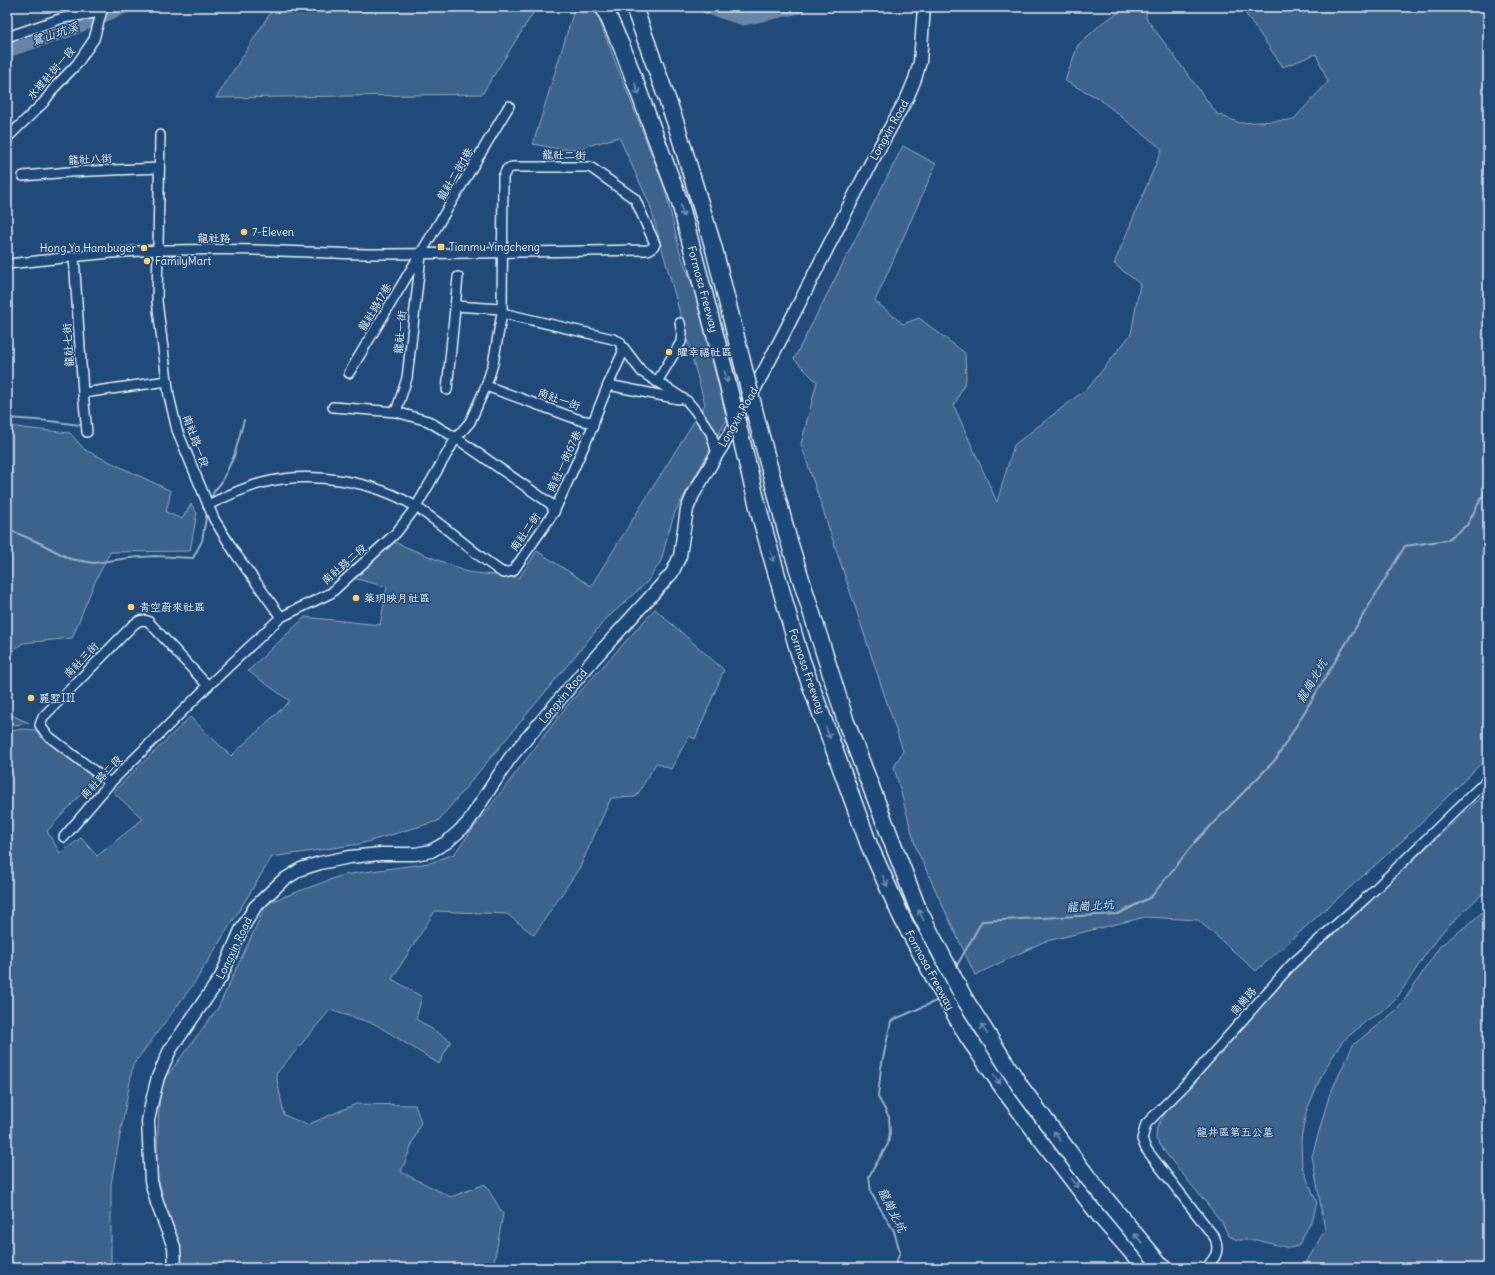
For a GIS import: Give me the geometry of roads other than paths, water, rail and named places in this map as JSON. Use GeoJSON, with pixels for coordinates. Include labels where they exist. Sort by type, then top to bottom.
{"type":"FeatureCollection","features":[{"type":"Feature","properties":{"kind":"highway"},"geometry":{"type":"LineString","coordinates":[[604,7],[624,52]]}},
{"type":"Feature","properties":{"kind":"highway","name":"Formosa Freeway"},"geometry":{"type":"LineString","coordinates":[[613,7],[624,52],[680,203],[723,365],[761,519],[800,653],[869,845],[902,918],[968,1037],[1011,1099],[1101,1217],[1146,1268]]}},
{"type":"Feature","properties":{"kind":"highway","name":"Formosa Freeway"},"geometry":{"type":"LineString","coordinates":[[634,7],[676,124],[714,249],[788,538],[846,722],[918,910],[964,998],[1022,1089],[1089,1180],[1163,1268]]}},
{"type":"Feature","properties":{"kind":"street","name":"Longxin Road"},"geometry":{"type":"LineString","coordinates":[[175,1268],[174,1247],[157,1203],[152,1181],[148,1121],[156,1083],[170,1050],[221,977],[241,930],[255,907],[282,880],[301,869],[320,863],[350,857],[380,854],[415,854],[431,851],[443,845],[466,824],[510,758],[593,660],[672,573],[680,556],[688,510],[693,495],[743,411],[872,161],[908,96],[920,62],[924,7]]}},
{"type":"Feature","properties":{"kind":"street"},"geometry":{"type":"LineString","coordinates":[[7,37],[63,18],[102,9]]}},
{"type":"Feature","properties":{"kind":"street","name":"水裡社街一段"},"geometry":{"type":"LineString","coordinates":[[7,138],[44,102],[54,88],[77,64],[94,39],[102,9]]}},
{"type":"Feature","properties":{"kind":"street","name":"龍社二街1巷"},"geometry":{"type":"LineString","coordinates":[[421,253],[509,106]]}},
{"type":"Feature","properties":{"kind":"street"},"geometry":{"type":"LineString","coordinates":[[157,250],[160,135]]}},
{"type":"Feature","properties":{"kind":"street","name":"龍社二街"},"geometry":{"type":"LineString","coordinates":[[421,253],[503,252],[648,250],[656,244],[636,199],[590,167],[512,167],[507,169],[503,177],[503,252]]}},
{"type":"Feature","properties":{"kind":"street","name":"龍社八街"},"geometry":{"type":"LineString","coordinates":[[23,176],[69,172],[159,168]]}},
{"type":"Feature","properties":{"kind":"street","name":"龍社路"},"geometry":{"type":"LineString","coordinates":[[7,264],[157,250],[421,253]]}},
{"type":"Feature","properties":{"kind":"street","name":"南社路一段"},"geometry":{"type":"LineString","coordinates":[[157,250],[157,301],[167,381],[178,430],[214,519],[235,553],[281,617]]}},
{"type":"Feature","properties":{"kind":"street","name":"南社路二段"},"geometry":{"type":"LineString","coordinates":[[64,837],[110,784],[208,686],[281,617],[331,593],[396,533],[416,507],[456,438],[470,422],[486,386],[494,358],[501,311],[503,252]]}},
{"type":"Feature","properties":{"kind":"street","name":"龍社路17巷"},"geometry":{"type":"LineString","coordinates":[[349,373],[421,253]]}},
{"type":"Feature","properties":{"kind":"street","name":"龍社一街"},"geometry":{"type":"LineString","coordinates":[[396,412],[407,378],[421,253]]}},
{"type":"Feature","properties":{"kind":"street","name":"龍社七街"},"geometry":{"type":"LineString","coordinates":[[74,257],[87,432]]}},
{"type":"Feature","properties":{"kind":"street"},"geometry":{"type":"LineString","coordinates":[[447,390],[458,277]]}},
{"type":"Feature","properties":{"kind":"street"},"geometry":{"type":"LineString","coordinates":[[455,306],[501,311],[620,342],[642,372],[685,400],[707,426],[713,438],[717,454]]}},
{"type":"Feature","properties":{"kind":"street"},"geometry":{"type":"LineString","coordinates":[[657,382],[681,342],[682,333],[680,323]]}},
{"type":"Feature","properties":{"kind":"street"},"geometry":{"type":"LineString","coordinates":[[594,420],[608,384],[624,352],[623,347]]}},
{"type":"Feature","properties":{"kind":"street"},"geometry":{"type":"LineString","coordinates":[[83,393],[167,381]]}},
{"type":"Feature","properties":{"kind":"street"},"geometry":{"type":"LineString","coordinates":[[608,384],[685,400]]}},
{"type":"Feature","properties":{"kind":"street","name":"南社一街"},"geometry":{"type":"LineString","coordinates":[[486,386],[585,422],[594,420]]}},
{"type":"Feature","properties":{"kind":"street","name":"南社二街"},"geometry":{"type":"LineString","coordinates":[[208,505],[234,492],[263,483],[287,479],[320,478],[369,486],[416,507],[503,573],[513,571],[554,512],[551,504],[456,438],[428,421],[396,412],[333,407]]}},
{"type":"Feature","properties":{"kind":"street","name":"南社一街67巷"},"geometry":{"type":"LineString","coordinates":[[554,512],[593,426],[594,420]]}},
{"type":"Feature","properties":{"kind":"street","name":"南社三街"},"geometry":{"type":"LineString","coordinates":[[110,784],[47,735],[40,725],[43,717],[132,625],[138,621],[148,621],[208,686]]}},
{"type":"Feature","properties":{"kind":"street","name":"南崗路"},"geometry":{"type":"LineString","coordinates":[[1206,1268],[1216,1256],[1218,1246],[1214,1238],[1146,1149],[1142,1139],[1146,1124],[1186,1084],[1292,964],[1366,898],[1488,779]]}},
{"type":"Feature","properties":{"kind":"waterway","name":"鷺山坑溪"},"geometry":{"type":"LineString","coordinates":[[7,51],[68,31],[125,7]]}},
{"type":"Feature","properties":{"kind":"waterway","name":"鷺山坑溪"},"geometry":{"type":"LineString","coordinates":[[706,7],[744,19],[800,7]]}},
{"type":"Feature","properties":{"kind":"waterway"},"geometry":{"type":"LineString","coordinates":[[7,418],[80,425]]}},
{"type":"Feature","properties":{"kind":"waterway"},"geometry":{"type":"LineString","coordinates":[[211,498],[221,483],[234,456],[244,420]]}},
{"type":"Feature","properties":{"kind":"waterway","name":"龍崗北坑"},"geometry":{"type":"LineString","coordinates":[[956,967],[982,921],[1118,914],[1151,897],[1195,842],[1276,759],[1405,546],[1447,540],[1467,525],[1488,486]]}},
{"type":"Feature","properties":{"kind":"waterway"},"geometry":{"type":"LineString","coordinates":[[7,529],[40,543],[70,559],[94,563],[155,556],[193,558],[202,541],[207,512]]}},
{"type":"Feature","properties":{"kind":"waterway","name":"龍崗北坑"},"geometry":{"type":"LineString","coordinates":[[894,1268],[900,1252],[894,1231],[871,1193],[869,1176],[888,1144],[890,1132],[889,1117],[878,1097],[881,1068],[891,1021],[936,1001],[938,998]]}},
{"type":"Feature","properties":{"kind":"place","name":"7-Eleven"},"geometry":{"type":"Point","coordinates":[244,232]}},
{"type":"Feature","properties":{"kind":"place","name":"Tianmu Yingcheng"},"geometry":{"type":"Point","coordinates":[441,247]}},
{"type":"Feature","properties":{"kind":"place","name":"Hong Ya Hambuger"},"geometry":{"type":"Point","coordinates":[144,248]}},
{"type":"Feature","properties":{"kind":"place","name":"FamilyMart"},"geometry":{"type":"Point","coordinates":[147,261]}},
{"type":"Feature","properties":{"kind":"place","name":"曜幸福社區"},"geometry":{"type":"Point","coordinates":[669,352]}},
{"type":"Feature","properties":{"kind":"place","name":"築玥映月社區"},"geometry":{"type":"Point","coordinates":[356,598]}},
{"type":"Feature","properties":{"kind":"place","name":"青空蔚來社區"},"geometry":{"type":"Point","coordinates":[131,607]}},
{"type":"Feature","properties":{"kind":"place","name":"麗墅III"},"geometry":{"type":"Point","coordinates":[31,698]}},
{"type":"Feature","properties":{"kind":"park label","name":"龍井區第五公墓"},"geometry":{"type":"Point","coordinates":[1235,1132]}}]}
